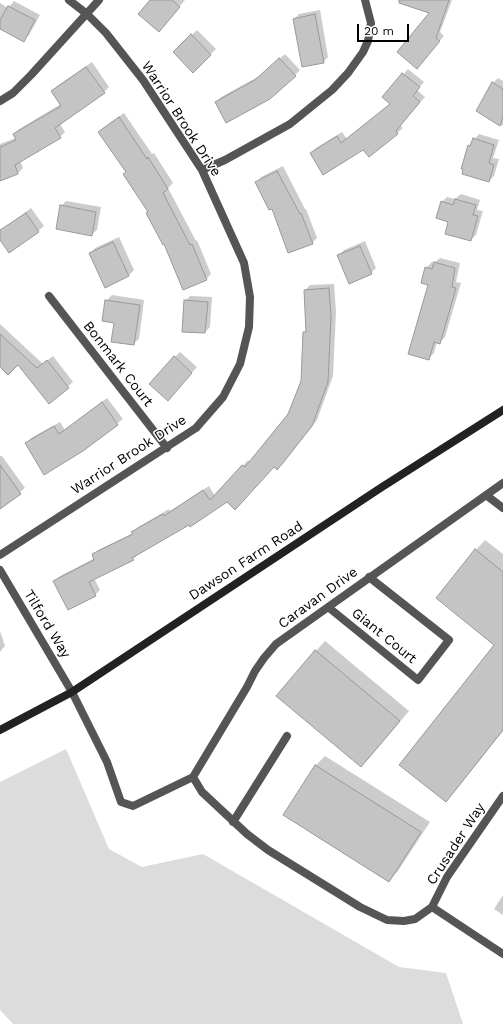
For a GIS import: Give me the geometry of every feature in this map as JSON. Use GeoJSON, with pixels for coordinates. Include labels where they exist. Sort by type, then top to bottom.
{"type":"FeatureCollection","features":[{"type":"Feature","properties":{"kind":"street","name":"Warrior Brook Drive"},"geometry":{"type":"LineString","coordinates":[[0,555],[196,428],[223,397],[240,364],[249,328],[250,297],[244,263],[202,170],[143,80],[106,33],[87,14],[69,0]]}},
{"type":"Feature","properties":{"kind":"street"},"geometry":{"type":"LineString","coordinates":[[0,101],[18,89],[99,0]]}},
{"type":"Feature","properties":{"kind":"street"},"geometry":{"type":"LineString","coordinates":[[202,170],[225,160],[290,124],[332,90],[348,73],[363,52],[368,41],[371,23],[365,0]]}},
{"type":"Feature","properties":{"kind":"street","name":"Bonmark Court"},"geometry":{"type":"LineString","coordinates":[[49,296],[167,448]]}},
{"type":"Feature","properties":{"kind":"street","name":"Dawson Farm Road"},"geometry":{"type":"LineString","coordinates":[[0,730],[72,692],[382,487],[503,410]]}},
{"type":"Feature","properties":{"kind":"street","name":"Caravan Drive"},"geometry":{"type":"LineString","coordinates":[[193,777],[264,658],[276,644],[503,483]]}},
{"type":"Feature","properties":{"kind":"street"},"geometry":{"type":"LineString","coordinates":[[486,495],[503,508]]}},
{"type":"Feature","properties":{"kind":"street","name":"Tilford Way"},"geometry":{"type":"LineString","coordinates":[[0,570],[72,692]]}},
{"type":"Feature","properties":{"kind":"street","name":"Giant Court"},"geometry":{"type":"LineString","coordinates":[[328,607],[418,680],[449,640],[369,577]]}},
{"type":"Feature","properties":{"kind":"street"},"geometry":{"type":"LineString","coordinates":[[72,692],[108,762],[121,802],[133,806],[193,777],[202,792],[233,822],[268,850],[360,907],[387,920],[404,921],[416,919],[432,907],[503,954]]}},
{"type":"Feature","properties":{"kind":"street"},"geometry":{"type":"LineString","coordinates":[[233,822],[287,736]]}},
{"type":"Feature","properties":{"kind":"street","name":"Crusader Way"},"geometry":{"type":"LineString","coordinates":[[432,907],[448,877],[503,796]]}},
{"type":"Feature","properties":{"kind":"shaded area"},"geometry":{"type":"Polygon","coordinates":[[[66,749],[109,849],[142,867],[203,854],[399,967],[446,973],[463,1024],[13,1024],[0,1010],[0,782],[66,749]]]}},
{"type":"Feature","properties":{"kind":"building"},"geometry":{"type":"Polygon","coordinates":[[[150,0],[172,0],[180,7],[159,32],[138,14],[150,0]]]}},
{"type":"Feature","properties":{"kind":"building"},"geometry":{"type":"Polygon","coordinates":[[[399,0],[449,0],[436,38],[440,41],[417,69],[397,52],[429,13],[399,3],[399,0]]]}},
{"type":"Feature","properties":{"kind":"building"},"geometry":{"type":"Polygon","coordinates":[[[8,6],[35,20],[24,42],[0,29],[0,20],[8,6]]]}},
{"type":"Feature","properties":{"kind":"building"},"geometry":{"type":"Polygon","coordinates":[[[315,14],[324,63],[302,67],[293,19],[315,14]]]}},
{"type":"Feature","properties":{"kind":"building"},"geometry":{"type":"Polygon","coordinates":[[[191,34],[211,55],[193,73],[173,52],[191,34]]]}},
{"type":"Feature","properties":{"kind":"building"},"geometry":{"type":"Polygon","coordinates":[[[279,58],[296,76],[270,99],[226,123],[215,102],[255,80],[279,58]]]}},
{"type":"Feature","properties":{"kind":"building"},"geometry":{"type":"Polygon","coordinates":[[[86,67],[105,93],[55,128],[61,138],[15,165],[18,174],[0,181],[0,147],[16,140],[13,134],[61,106],[51,91],[86,67]]]}},
{"type":"Feature","properties":{"kind":"building"},"geometry":{"type":"Polygon","coordinates":[[[402,73],[420,87],[413,96],[420,102],[396,131],[398,134],[369,157],[363,150],[323,175],[310,153],[337,136],[341,143],[390,104],[382,97],[402,73]]]}},
{"type":"Feature","properties":{"kind":"building"},"geometry":{"type":"Polygon","coordinates":[[[492,82],[503,89],[503,117],[500,126],[476,111],[492,82]]]}},
{"type":"Feature","properties":{"kind":"building"},"geometry":{"type":"Polygon","coordinates":[[[119,117],[147,159],[148,157],[168,189],[163,193],[190,245],[192,244],[207,280],[183,290],[164,244],[163,245],[146,213],[148,212],[123,174],[126,172],[98,132],[119,117]]]}},
{"type":"Feature","properties":{"kind":"building"},"geometry":{"type":"Polygon","coordinates":[[[473,138],[494,145],[489,163],[494,165],[489,182],[462,174],[463,169],[461,169],[468,145],[470,146],[473,138]]]}},
{"type":"Feature","properties":{"kind":"building"},"geometry":{"type":"Polygon","coordinates":[[[277,171],[300,214],[301,213],[313,244],[288,253],[272,209],[269,210],[255,182],[277,171]]]}},
{"type":"Feature","properties":{"kind":"building"},"geometry":{"type":"Polygon","coordinates":[[[455,199],[476,205],[473,215],[478,216],[471,241],[445,234],[448,222],[436,218],[441,201],[453,205],[455,199]]]}},
{"type":"Feature","properties":{"kind":"building"},"geometry":{"type":"Polygon","coordinates":[[[60,205],[96,212],[92,236],[56,229],[60,205]]]}},
{"type":"Feature","properties":{"kind":"building"},"geometry":{"type":"Polygon","coordinates":[[[26,213],[39,232],[9,253],[0,240],[0,230],[26,213]]]}},
{"type":"Feature","properties":{"kind":"building"},"geometry":{"type":"Polygon","coordinates":[[[113,242],[129,276],[105,288],[89,253],[113,242]]]}},
{"type":"Feature","properties":{"kind":"building"},"geometry":{"type":"Polygon","coordinates":[[[360,246],[372,274],[349,284],[337,255],[360,246]]]}},
{"type":"Feature","properties":{"kind":"building"},"geometry":{"type":"Polygon","coordinates":[[[434,262],[455,268],[452,287],[456,288],[440,344],[434,342],[429,360],[408,354],[428,285],[421,283],[425,267],[432,269],[434,262]]]}},
{"type":"Feature","properties":{"kind":"building"},"geometry":{"type":"Polygon","coordinates":[[[329,288],[331,316],[328,382],[312,426],[283,463],[277,470],[274,467],[235,510],[227,502],[190,527],[189,525],[132,558],[134,560],[89,582],[96,596],[68,610],[53,581],[94,560],[92,554],[133,534],[131,532],[163,514],[164,516],[203,490],[210,500],[242,465],[245,467],[288,414],[301,381],[303,332],[306,332],[304,290],[329,288]]]}},
{"type":"Feature","properties":{"kind":"building"},"geometry":{"type":"Polygon","coordinates":[[[105,300],[140,305],[134,345],[111,342],[114,323],[102,321],[105,300]]]}},
{"type":"Feature","properties":{"kind":"building"},"geometry":{"type":"Polygon","coordinates":[[[184,300],[208,302],[205,333],[182,332],[184,300]]]}},
{"type":"Feature","properties":{"kind":"building"},"geometry":{"type":"Polygon","coordinates":[[[0,334],[37,368],[47,360],[69,388],[49,404],[18,365],[8,375],[0,367],[0,334]]]}},
{"type":"Feature","properties":{"kind":"building"},"geometry":{"type":"Polygon","coordinates":[[[174,356],[192,373],[168,401],[149,384],[174,356]]]}},
{"type":"Feature","properties":{"kind":"building"},"geometry":{"type":"Polygon","coordinates":[[[102,402],[118,425],[83,451],[44,475],[25,443],[54,426],[59,434],[102,402]]]}},
{"type":"Feature","properties":{"kind":"building"},"geometry":{"type":"Polygon","coordinates":[[[0,465],[21,494],[0,509],[0,465]]]}},
{"type":"Feature","properties":{"kind":"building"},"geometry":{"type":"Polygon","coordinates":[[[475,549],[503,572],[503,730],[446,802],[399,765],[494,645],[436,598],[475,549]]]}},
{"type":"Feature","properties":{"kind":"building"},"geometry":{"type":"Polygon","coordinates":[[[315,650],[400,721],[361,767],[276,696],[315,650]]]}},
{"type":"Feature","properties":{"kind":"building"},"geometry":{"type":"Polygon","coordinates":[[[315,765],[421,832],[389,882],[283,815],[315,765]]]}}]}
